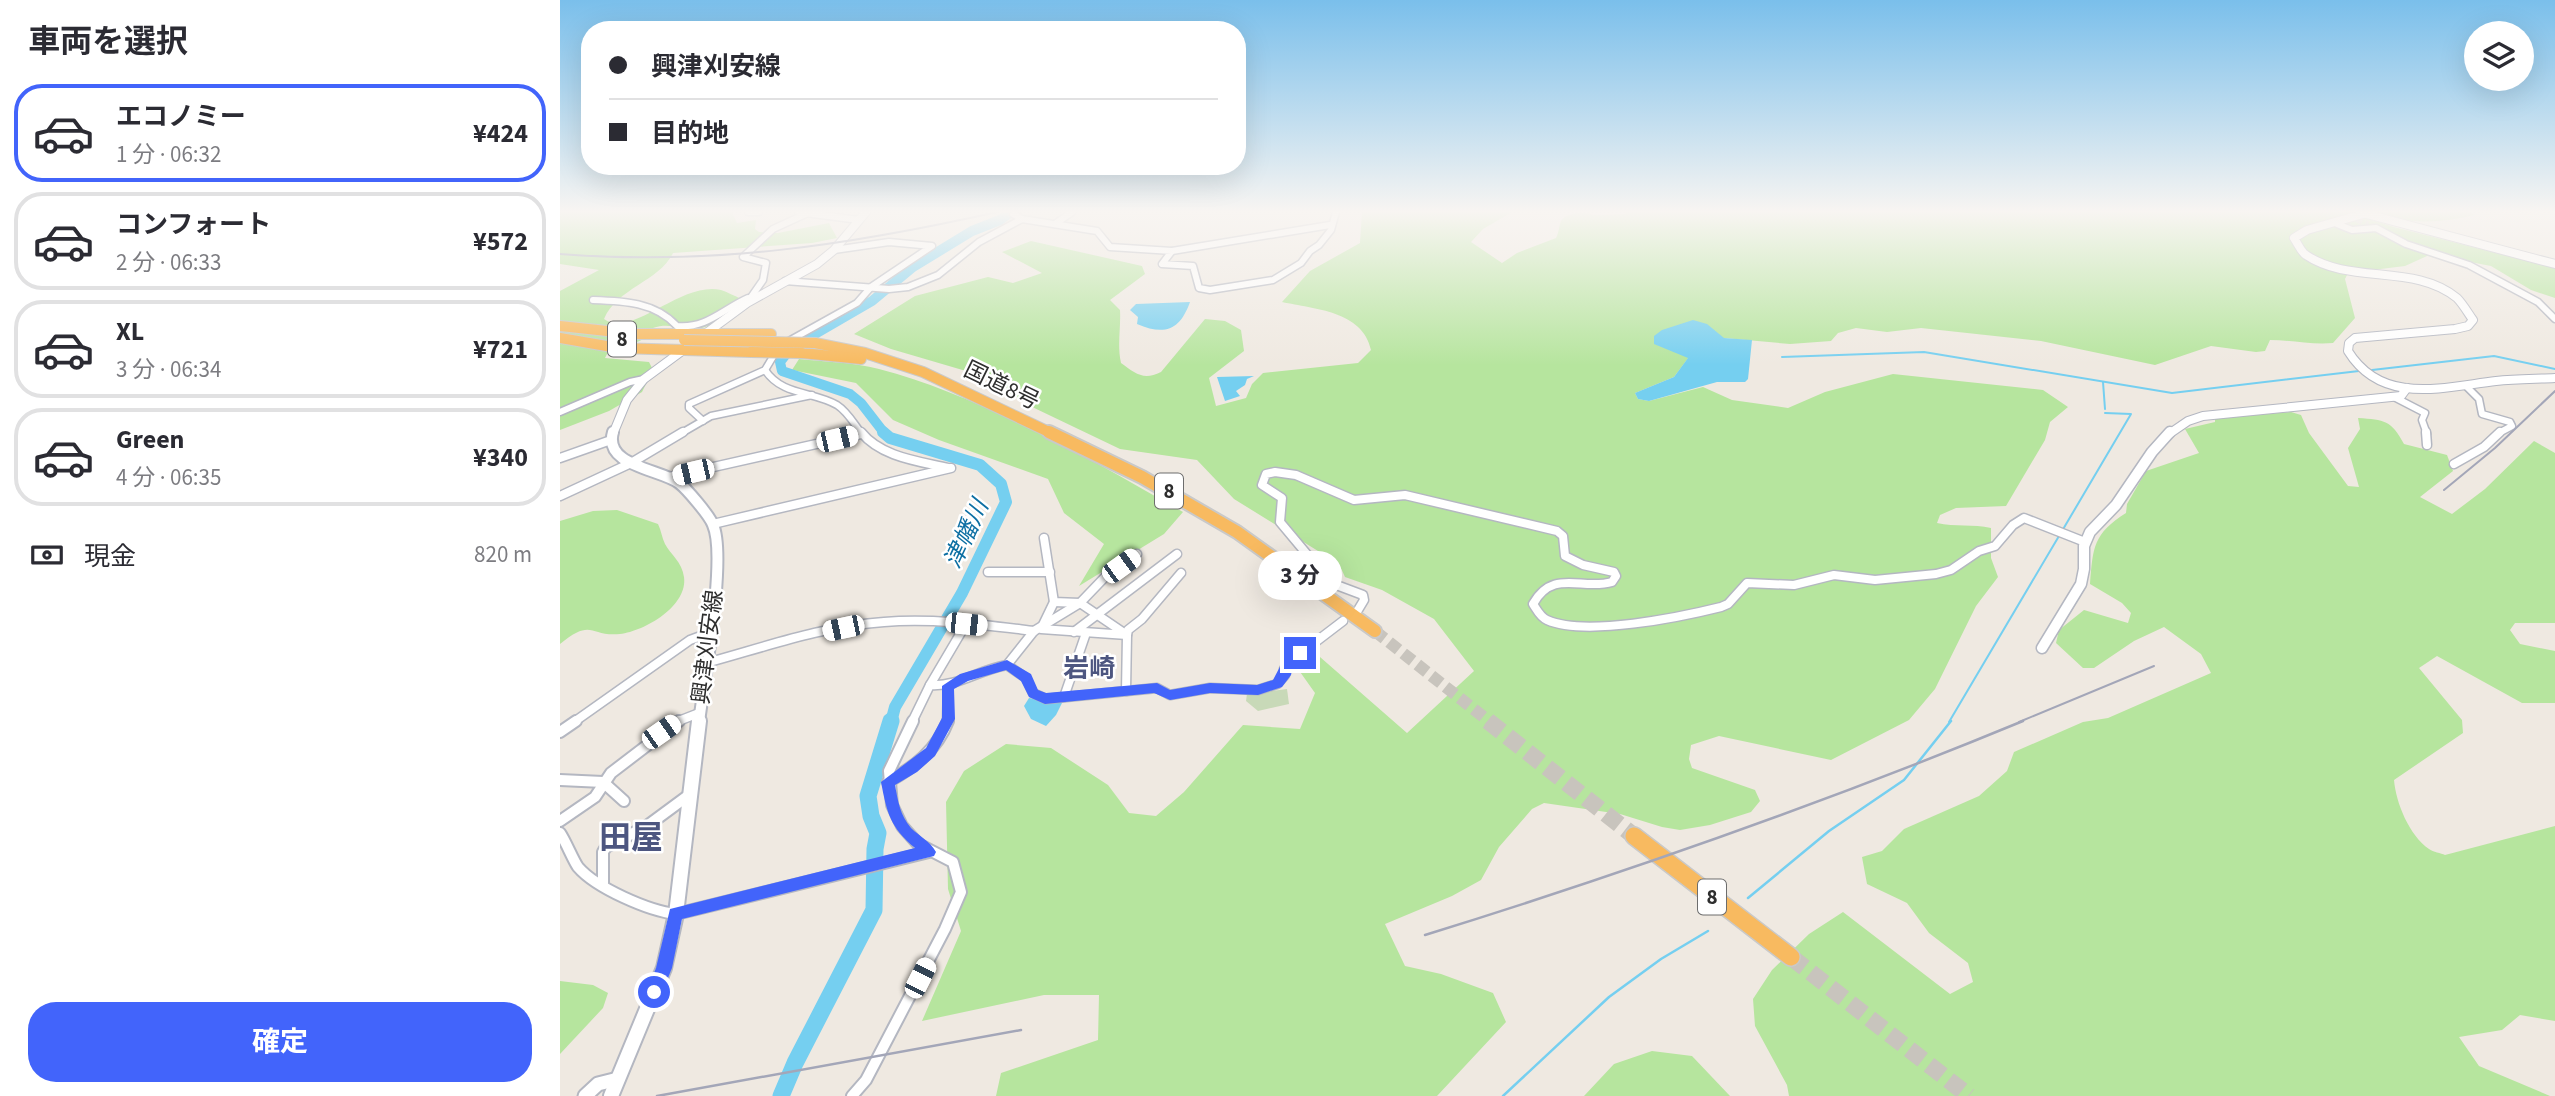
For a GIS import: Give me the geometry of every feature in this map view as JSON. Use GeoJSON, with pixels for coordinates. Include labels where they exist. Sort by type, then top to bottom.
{"type":"FeatureCollection","features":[{"type":"Feature","properties":{"kind":"highway","name":"8"},"geometry":{"type":"LineString","coordinates":[[560,329],[624,333],[771,334],[818,341]]}},
{"type":"Feature","properties":{"kind":"highway","name":"国道8号"},"geometry":{"type":"LineString","coordinates":[[560,329],[682,345],[772,340],[818,341],[893,361],[945,382],[1169,492],[1237,532],[1375,631]]}},
{"type":"Feature","properties":{"kind":"highway"},"geometry":{"type":"LineString","coordinates":[[560,338],[618,348],[682,345]]}},
{"type":"Feature","properties":{"kind":"highway","name":"8"},"geometry":{"type":"LineString","coordinates":[[682,345],[867,359],[945,382]]}},
{"type":"Feature","properties":{"kind":"highway","name":"8"},"geometry":{"type":"LineString","coordinates":[[1634,836],[1791,957]]}},
{"type":"Feature","properties":{"kind":"main road"},"geometry":{"type":"LineString","coordinates":[[713,524],[679,483],[631,463],[616,453],[611,440],[620,410],[643,379],[682,345],[705,333],[747,300],[818,263]]}},
{"type":"Feature","properties":{"kind":"main road","name":"興津刈安線"},"geometry":{"type":"LineString","coordinates":[[611,1096],[664,968],[676,914],[719,555],[713,524]]}},
{"type":"Feature","properties":{"kind":"street"},"geometry":{"type":"LineString","coordinates":[[593,300],[621,301],[644,306],[669,317],[677,326],[692,328],[706,324],[747,300],[766,277],[766,263]]}},
{"type":"Feature","properties":{"kind":"street"},"geometry":{"type":"LineString","coordinates":[[704,421],[689,408],[689,404],[765,370],[779,348],[857,303],[907,263]]}},
{"type":"Feature","properties":{"kind":"street"},"geometry":{"type":"LineString","coordinates":[[785,281],[900,288],[918,285],[938,275],[953,263]]}},
{"type":"Feature","properties":{"kind":"street"},"geometry":{"type":"LineString","coordinates":[[1162,263],[1193,266],[1199,288],[1210,290],[1273,280],[1301,263]]}},
{"type":"Feature","properties":{"kind":"street"},"geometry":{"type":"LineString","coordinates":[[2323,263],[2423,281],[2458,298],[2470,312],[2473,320],[2468,326],[2365,335],[2349,343],[2351,359],[2379,379],[2407,388],[2432,390],[2518,379],[2555,378]]}},
{"type":"Feature","properties":{"kind":"street"},"geometry":{"type":"LineString","coordinates":[[2463,263],[2538,302],[2555,319]]}},
{"type":"Feature","properties":{"kind":"street"},"geometry":{"type":"LineString","coordinates":[[713,524],[951,468],[887,452],[873,445],[839,406],[780,385],[768,377],[765,370]]}},
{"type":"Feature","properties":{"kind":"street"},"geometry":{"type":"LineString","coordinates":[[560,412],[643,379]]}},
{"type":"Feature","properties":{"kind":"street"},"geometry":{"type":"LineString","coordinates":[[2454,464],[2484,447],[2495,435],[2512,426],[2507,421],[2482,414],[2479,399],[2466,386]]}},
{"type":"Feature","properties":{"kind":"street"},"geometry":{"type":"LineString","coordinates":[[2042,648],[2053,625],[2065,613],[2084,574],[2085,542],[2094,526],[2121,498],[2131,479],[2172,430],[2194,417],[2395,397],[2401,396],[2407,388]]}},
{"type":"Feature","properties":{"kind":"street"},"geometry":{"type":"LineString","coordinates":[[560,496],[631,463],[711,416],[813,395]]}},
{"type":"Feature","properties":{"kind":"street"},"geometry":{"type":"LineString","coordinates":[[2395,397],[2425,413],[2422,420],[2428,438],[2427,444]]}},
{"type":"Feature","properties":{"kind":"street"},"geometry":{"type":"LineString","coordinates":[[669,477],[861,434]]}},
{"type":"Feature","properties":{"kind":"street"},"geometry":{"type":"LineString","coordinates":[[560,458],[611,440]]}},
{"type":"Feature","properties":{"kind":"street"},"geometry":{"type":"LineString","coordinates":[[1358,610],[1364,600],[1363,595],[1331,583],[1280,522],[1282,498],[1262,485],[1266,474],[1273,471],[1285,472],[1362,502],[1402,494],[1557,531],[1563,536],[1565,556],[1574,563],[1584,568],[1614,572],[1616,576],[1612,582],[1605,584],[1550,584],[1537,593],[1533,604],[1539,614],[1546,620],[1567,626],[1658,618],[1717,608],[1728,605],[1740,587],[1746,583],[1794,585],[1834,575],[1875,580],[1936,574],[1951,570],[1979,551],[1995,546],[2012,525],[2024,517],[2085,542]]}},
{"type":"Feature","properties":{"kind":"street"},"geometry":{"type":"LineString","coordinates":[[930,685],[948,686],[986,669],[1007,665],[1037,630],[1054,602],[1044,538]]}},
{"type":"Feature","properties":{"kind":"street"},"geometry":{"type":"LineString","coordinates":[[1037,630],[1080,603],[1105,578],[1137,554]]}},
{"type":"Feature","properties":{"kind":"street"},"geometry":{"type":"LineString","coordinates":[[1074,632],[1177,554]]}},
{"type":"Feature","properties":{"kind":"street"},"geometry":{"type":"LineString","coordinates":[[988,572],[1050,572]]}},
{"type":"Feature","properties":{"kind":"street"},"geometry":{"type":"LineString","coordinates":[[1126,691],[1128,630],[1147,613],[1181,573]]}},
{"type":"Feature","properties":{"kind":"street"},"geometry":{"type":"LineString","coordinates":[[1054,602],[1080,603],[1127,635]]}},
{"type":"Feature","properties":{"kind":"street"},"geometry":{"type":"LineString","coordinates":[[1007,665],[1026,678],[1034,693],[1045,699],[1157,688],[1170,695],[1210,688],[1267,688],[1282,679],[1284,668],[1296,656],[1343,621]]}},
{"type":"Feature","properties":{"kind":"street"},"geometry":{"type":"LineString","coordinates":[[706,663],[862,624],[926,622],[1127,635]]}},
{"type":"Feature","properties":{"kind":"street"},"geometry":{"type":"LineString","coordinates":[[852,1096],[866,1080],[895,1026],[961,892],[953,862],[929,852],[906,832],[894,815],[888,782],[889,771],[930,685],[964,624]]}},
{"type":"Feature","properties":{"kind":"street"},"geometry":{"type":"LineString","coordinates":[[1064,697],[1086,632]]}},
{"type":"Feature","properties":{"kind":"street"},"geometry":{"type":"LineString","coordinates":[[560,732],[690,640],[709,633]]}},
{"type":"Feature","properties":{"kind":"street"},"geometry":{"type":"LineString","coordinates":[[888,782],[912,768],[930,752],[948,719],[948,686]]}},
{"type":"Feature","properties":{"kind":"street"},"geometry":{"type":"LineString","coordinates":[[560,821],[595,797],[603,782],[661,732],[683,718],[699,713]]}},
{"type":"Feature","properties":{"kind":"street"},"geometry":{"type":"LineString","coordinates":[[560,780],[603,782],[624,802]]}},
{"type":"Feature","properties":{"kind":"street"},"geometry":{"type":"LineString","coordinates":[[603,885],[603,852],[606,848],[647,826],[689,794]]}},
{"type":"Feature","properties":{"kind":"street"},"geometry":{"type":"LineString","coordinates":[[560,833],[571,849],[577,866],[603,885],[660,912],[676,914],[929,852]]}},
{"type":"Feature","properties":{"kind":"street"},"geometry":{"type":"LineString","coordinates":[[585,1096],[598,1084],[618,1079]]}},
{"type":"Feature","properties":{"kind":"green space"},"geometry":{"type":"Polygon","coordinates":[[[667,263],[610,308],[604,319],[616,323],[629,322],[674,300],[705,289],[721,290],[741,299],[707,326],[693,329],[668,326],[653,328],[641,341],[609,351],[605,358],[649,362],[653,370],[642,392],[609,411],[560,430],[560,291],[599,270],[560,264],[667,263]]]}},
{"type":"Feature","properties":{"kind":"green space"},"geometry":{"type":"Polygon","coordinates":[[[1023,263],[1129,263],[1142,266],[1145,274],[1110,300],[1120,310],[1121,363],[1131,370],[1144,376],[1161,372],[1205,319],[1225,321],[1241,330],[1244,351],[1209,378],[1216,406],[1246,398],[1252,384],[1263,373],[1358,363],[1371,350],[1366,337],[1348,320],[1322,310],[1282,302],[1310,271],[1324,263],[2411,263],[2348,273],[2345,279],[2355,318],[2333,343],[2270,340],[2265,351],[2256,352],[2211,346],[2155,365],[2041,341],[1921,328],[1887,332],[1856,328],[1838,333],[1831,341],[1790,344],[1724,338],[1674,350],[1689,357],[1674,377],[1635,393],[1638,399],[1649,401],[1703,387],[1732,400],[1788,408],[1825,392],[1893,374],[2043,390],[2068,407],[2050,422],[2045,440],[2006,506],[1956,508],[1940,515],[1937,523],[1991,528],[1991,558],[1998,577],[1976,606],[1935,689],[1909,720],[1831,760],[1719,736],[1691,745],[1689,759],[1692,768],[1755,790],[1760,801],[1751,812],[1710,825],[1680,830],[1620,814],[1544,803],[1532,809],[1499,847],[1481,880],[1452,896],[1385,924],[1405,966],[1441,974],[1493,993],[1506,1022],[1437,1096],[996,1096],[1001,1073],[1098,1040],[1099,995],[1044,995],[922,1021],[961,931],[948,889],[946,802],[964,771],[1006,744],[1051,748],[1108,785],[1129,813],[1156,816],[1184,792],[1243,725],[1300,729],[1315,693],[1298,669],[1320,657],[1407,733],[1474,671],[1434,619],[1382,590],[1345,577],[1339,564],[1234,499],[1197,460],[1120,449],[1028,405],[983,376],[891,349],[854,334],[915,296],[988,277],[1013,283],[1042,273],[1023,263]]]}},
{"type":"Feature","properties":{"kind":"green space"},"geometry":{"type":"Polygon","coordinates":[[[2476,263],[2536,263],[2555,268],[2555,298],[2531,290],[2491,266],[2476,263]]]}},
{"type":"Feature","properties":{"kind":"green space"},"geometry":{"type":"Polygon","coordinates":[[[799,359],[869,367],[957,395],[1035,431],[1183,512],[1164,534],[1079,586],[1104,544],[1064,513],[1048,479],[939,440],[893,420],[856,383],[792,370],[799,359]]]}},
{"type":"Feature","properties":{"kind":"green space"},"geometry":{"type":"Polygon","coordinates":[[[2291,412],[2301,415],[2309,433],[2348,486],[2359,487],[2348,448],[2360,429],[2358,418],[2386,423],[2395,430],[2404,444],[2447,455],[2453,471],[2420,497],[2452,514],[2485,489],[2534,441],[2555,453],[2555,623],[2515,623],[2510,630],[2520,644],[2555,651],[2555,703],[2522,703],[2437,656],[2419,668],[2462,720],[2463,733],[2394,780],[2401,808],[2415,836],[2429,849],[2445,855],[2555,826],[2555,1021],[2520,1015],[2502,1030],[2459,1037],[2479,1066],[2550,1096],[1789,1096],[1787,1085],[1755,1026],[1753,999],[1772,970],[1809,934],[1843,912],[1950,994],[1973,982],[1968,963],[1929,933],[1907,903],[1867,884],[1862,857],[1882,851],[1904,829],[1979,796],[2007,771],[2014,752],[2083,722],[2108,718],[2211,673],[2201,654],[2164,627],[2134,641],[2094,668],[2083,668],[2056,643],[2059,630],[2084,610],[2128,623],[2131,613],[2122,603],[2090,584],[2094,551],[2101,535],[2126,513],[2127,504],[2146,471],[2199,453],[2185,429],[2215,422],[2215,418],[2291,412]]]}},
{"type":"Feature","properties":{"kind":"green space"},"geometry":{"type":"Polygon","coordinates":[[[617,510],[658,524],[665,544],[683,572],[683,588],[679,598],[663,615],[641,628],[620,634],[579,631],[560,644],[560,521],[593,511],[617,510]]]}},
{"type":"Feature","properties":{"kind":"green space"},"geometry":{"type":"Polygon","coordinates":[[[1287,689],[1289,704],[1258,711],[1246,701],[1247,694],[1287,689]]]}},
{"type":"Feature","properties":{"kind":"green space"},"geometry":{"type":"Polygon","coordinates":[[[560,981],[593,985],[608,993],[603,1008],[560,1054],[560,981]]]}},
{"type":"Feature","properties":{"kind":"green space"},"geometry":{"type":"Polygon","coordinates":[[[1652,1051],[1692,1056],[1730,1096],[1584,1096],[1614,1064],[1652,1051]]]}},
{"type":"Feature","properties":{"kind":"water"},"geometry":{"type":"Polygon","coordinates":[[[1190,302],[1181,319],[1163,330],[1137,324],[1138,317],[1130,310],[1136,304],[1190,302]]]}},
{"type":"Feature","properties":{"kind":"water"},"geometry":{"type":"Polygon","coordinates":[[[1693,320],[1707,324],[1724,338],[1752,340],[1748,379],[1745,382],[1717,382],[1649,401],[1638,399],[1635,393],[1674,377],[1688,358],[1654,344],[1654,336],[1662,330],[1693,320]]]}},
{"type":"Feature","properties":{"kind":"water"},"geometry":{"type":"Polygon","coordinates":[[[1254,376],[1247,379],[1245,385],[1236,391],[1240,396],[1225,401],[1217,377],[1254,376]]]}},
{"type":"Feature","properties":{"kind":"water"},"geometry":{"type":"Polygon","coordinates":[[[1029,698],[1062,703],[1046,726],[1031,719],[1024,706],[1029,698]]]}},
{"type":"Feature","properties":{"kind":"waterway","name":"津幡川"},"geometry":{"type":"LineString","coordinates":[[884,433],[861,403],[850,394],[782,371],[780,362],[791,348],[872,301],[919,263]]}},
{"type":"Feature","properties":{"kind":"waterway"},"geometry":{"type":"LineString","coordinates":[[1782,357],[1924,352],[2172,393],[2359,371]]}},
{"type":"Feature","properties":{"kind":"waterway"},"geometry":{"type":"LineString","coordinates":[[2372,370],[2494,356],[2555,369]]}},
{"type":"Feature","properties":{"kind":"waterway"},"geometry":{"type":"LineString","coordinates":[[2103,382],[2105,409]]}},
{"type":"Feature","properties":{"kind":"waterway"},"geometry":{"type":"LineString","coordinates":[[2062,531],[2131,414],[2105,413]]}},
{"type":"Feature","properties":{"kind":"waterway","name":"津幡川"},"geometry":{"type":"LineString","coordinates":[[884,433],[890,438],[980,465],[1001,484],[1006,502],[962,593],[895,707],[891,722]]}},
{"type":"Feature","properties":{"kind":"waterway"},"geometry":{"type":"LineString","coordinates":[[1949,722],[2059,536]]}},
{"type":"Feature","properties":{"kind":"waterway","name":"津幡川"},"geometry":{"type":"LineString","coordinates":[[781,1096],[795,1063],[874,910],[875,849],[878,833],[871,816],[868,796],[891,721]]}},
{"type":"Feature","properties":{"kind":"waterway"},"geometry":{"type":"LineString","coordinates":[[1748,898],[1829,831],[1904,780],[1951,721]]}},
{"type":"Feature","properties":{"kind":"waterway"},"geometry":{"type":"LineString","coordinates":[[1503,1096],[1609,997],[1661,959],[1708,931]]}},
{"type":"Feature","properties":{"kind":"tunnel"},"geometry":{"type":"LineString","coordinates":[[1375,631],[1490,722]]}},
{"type":"Feature","properties":{"kind":"tunnel"},"geometry":{"type":"LineString","coordinates":[[1488,721],[1634,836]]}},
{"type":"Feature","properties":{"kind":"tunnel"},"geometry":{"type":"LineString","coordinates":[[1791,957],[1969,1096]]}},
{"type":"Feature","properties":{"kind":"railway"},"geometry":{"type":"LineString","coordinates":[[2444,490],[2495,448],[2555,391]]}},
{"type":"Feature","properties":{"kind":"railway"},"geometry":{"type":"LineString","coordinates":[[2019,722],[2154,666]]}},
{"type":"Feature","properties":{"kind":"railway"},"geometry":{"type":"LineString","coordinates":[[1425,935],[1727,835],[2023,721]]}},
{"type":"Feature","properties":{"kind":"railway"},"geometry":{"type":"LineString","coordinates":[[657,1096],[1021,1030]]}},
{"type":"Feature","properties":{"kind":"district","name":"岩崎"},"geometry":{"type":"Point","coordinates":[1089,668]}},
{"type":"Feature","properties":{"kind":"district","name":"田屋"},"geometry":{"type":"Point","coordinates":[631,837]}},
{"type":"Feature","properties":{"kind":"route"},"geometry":{"type":"LineString","coordinates":[[654,992],[664,968],[676,914],[929,852],[906,832],[894,815],[887,786],[888,782],[912,768],[930,752],[948,719],[948,686],[986,669],[1007,665],[1026,678],[1034,693],[1045,699],[1157,688],[1170,695],[1210,688],[1258,690],[1277,684],[1284,675],[1284,668],[1300,653]]}}]}
